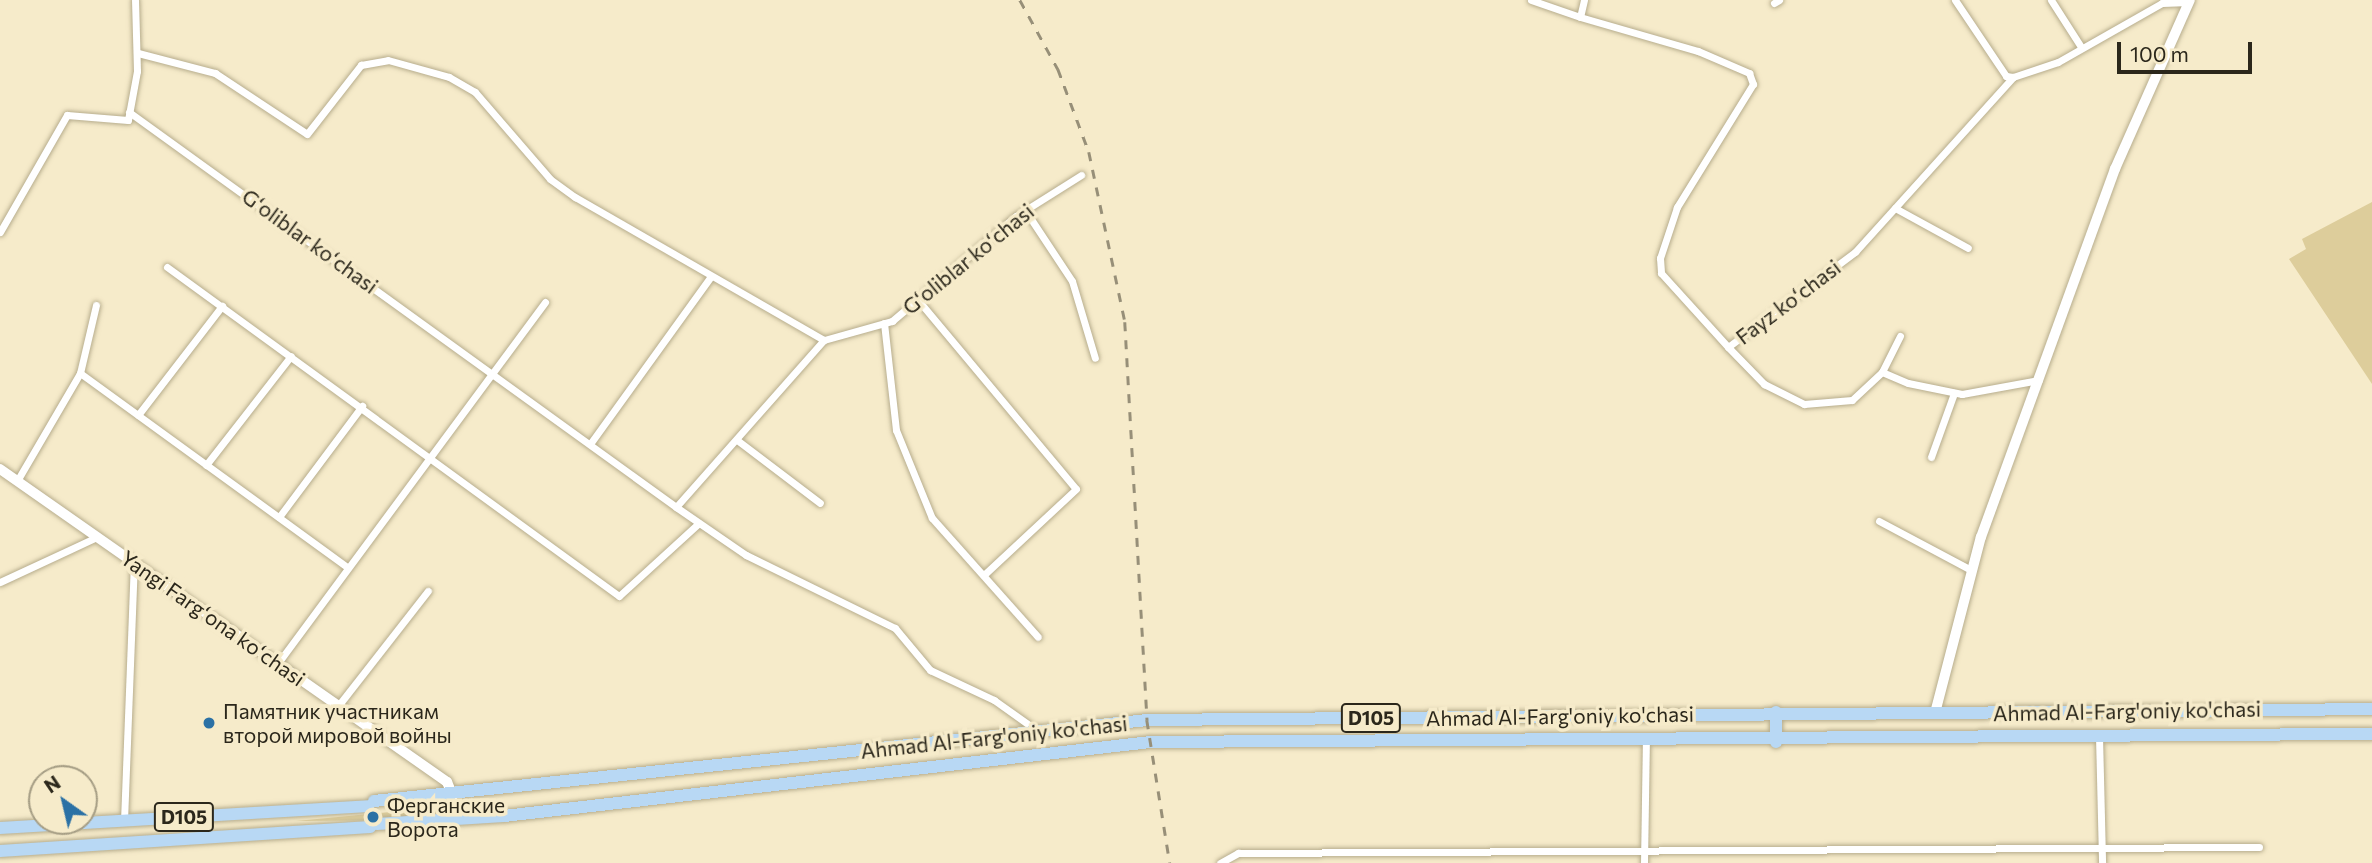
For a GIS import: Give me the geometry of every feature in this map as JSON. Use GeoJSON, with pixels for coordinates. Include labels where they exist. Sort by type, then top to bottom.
{"type":"FeatureCollection","features":[{"type":"Feature","properties":{"kind":"highway","name":"Ahmad Al-Farg'oniy ko'chasi"},"geometry":{"type":"LineString","coordinates":[[0,828],[453,796],[1147,720],[1776,712],[2372,709]]}},
{"type":"Feature","properties":{"kind":"highway"},"geometry":{"type":"LineString","coordinates":[[1776,712],[1776,742]]}},
{"type":"Feature","properties":{"kind":"highway","name":"Ahmad Al-Farg'oniy ko'chasi"},"geometry":{"type":"LineString","coordinates":[[0,851],[373,826],[734,790],[1150,742],[1776,742],[2372,734]]}},
{"type":"Feature","properties":{"kind":"highway"},"geometry":{"type":"LineString","coordinates":[[730,766],[734,790]]}},
{"type":"Feature","properties":{"kind":"main road","name":"Yangi Fargʻona koʻchasi"},"geometry":{"type":"LineString","coordinates":[[0,469],[447,782],[453,796]]}},
{"type":"Feature","properties":{"kind":"street"},"geometry":{"type":"LineString","coordinates":[[0,232],[67,115],[123,122],[129,112],[138,53],[135,0]]}},
{"type":"Feature","properties":{"kind":"street"},"geometry":{"type":"LineString","coordinates":[[1531,0],[1580,18],[1584,0]]}},
{"type":"Feature","properties":{"kind":"street"},"geometry":{"type":"LineString","coordinates":[[1955,0],[2006,76],[2013,77]]}},
{"type":"Feature","properties":{"kind":"street"},"geometry":{"type":"LineString","coordinates":[[2051,0],[2081,47]]}},
{"type":"Feature","properties":{"kind":"street","name":"Fayz koʻchasi"},"geometry":{"type":"LineString","coordinates":[[1580,18],[1698,51],[1749,73],[1753,84],[1677,207],[1660,258],[1661,273],[1727,347],[1825,278],[1895,208],[2013,77],[2081,47],[2162,3],[2190,1],[2115,169],[2039,380],[1971,570],[1935,713]]}},
{"type":"Feature","properties":{"kind":"street"},"geometry":{"type":"LineString","coordinates":[[138,53],[215,73],[307,134],[361,65],[388,60],[449,77],[475,92],[550,179],[824,340],[676,507]]}},
{"type":"Feature","properties":{"kind":"street","name":"Gʻoliblar koʻchasi"},"geometry":{"type":"LineString","coordinates":[[129,112],[699,523],[746,555],[895,628],[930,670],[994,699],[1039,733]]}},
{"type":"Feature","properties":{"kind":"street","name":"Gʻoliblar koʻchasi"},"geometry":{"type":"LineString","coordinates":[[824,340],[884,323],[918,300],[1025,210],[1081,175]]}},
{"type":"Feature","properties":{"kind":"street"},"geometry":{"type":"LineString","coordinates":[[1895,208],[1968,247]]}},
{"type":"Feature","properties":{"kind":"street"},"geometry":{"type":"LineString","coordinates":[[1025,210],[1072,281],[1095,358]]}},
{"type":"Feature","properties":{"kind":"street"},"geometry":{"type":"LineString","coordinates":[[167,267],[430,455],[619,596],[699,523]]}},
{"type":"Feature","properties":{"kind":"street"},"geometry":{"type":"LineString","coordinates":[[590,443],[711,276]]}},
{"type":"Feature","properties":{"kind":"street"},"geometry":{"type":"LineString","coordinates":[[918,300],[1076,489],[986,573]]}},
{"type":"Feature","properties":{"kind":"street"},"geometry":{"type":"LineString","coordinates":[[278,663],[545,302]]}},
{"type":"Feature","properties":{"kind":"street"},"geometry":{"type":"LineString","coordinates":[[17,481],[80,373],[96,305]]}},
{"type":"Feature","properties":{"kind":"street"},"geometry":{"type":"LineString","coordinates":[[138,415],[222,306]]}},
{"type":"Feature","properties":{"kind":"street"},"geometry":{"type":"LineString","coordinates":[[884,323],[896,430],[932,518],[986,573],[1038,637]]}},
{"type":"Feature","properties":{"kind":"street"},"geometry":{"type":"LineString","coordinates":[[1727,347],[1764,384],[1804,404],[1852,400],[1882,372],[1900,335]]}},
{"type":"Feature","properties":{"kind":"street"},"geometry":{"type":"LineString","coordinates":[[206,465],[291,356]]}},
{"type":"Feature","properties":{"kind":"street"},"geometry":{"type":"LineString","coordinates":[[1882,372],[1954,393],[2039,380]]}},
{"type":"Feature","properties":{"kind":"street"},"geometry":{"type":"LineString","coordinates":[[80,373],[347,567]]}},
{"type":"Feature","properties":{"kind":"street"},"geometry":{"type":"LineString","coordinates":[[1931,457],[1954,393]]}},
{"type":"Feature","properties":{"kind":"street"},"geometry":{"type":"LineString","coordinates":[[279,517],[362,406]]}},
{"type":"Feature","properties":{"kind":"street"},"geometry":{"type":"LineString","coordinates":[[737,440],[820,503]]}},
{"type":"Feature","properties":{"kind":"street"},"geometry":{"type":"LineString","coordinates":[[1879,521],[1971,570]]}},
{"type":"Feature","properties":{"kind":"street"},"geometry":{"type":"LineString","coordinates":[[0,582],[97,537]]}},
{"type":"Feature","properties":{"kind":"street"},"geometry":{"type":"LineString","coordinates":[[124,821],[134,563]]}},
{"type":"Feature","properties":{"kind":"street"},"geometry":{"type":"LineString","coordinates":[[338,706],[428,592]]}},
{"type":"Feature","properties":{"kind":"street"},"geometry":{"type":"LineString","coordinates":[[2372,703],[2372,709]]}},
{"type":"Feature","properties":{"kind":"street"},"geometry":{"type":"LineString","coordinates":[[2099,736],[2102,863]]}},
{"type":"Feature","properties":{"kind":"street"},"geometry":{"type":"LineString","coordinates":[[1644,863],[1646,740]]}},
{"type":"Feature","properties":{"kind":"street"},"geometry":{"type":"LineString","coordinates":[[1222,860],[1643,851],[2259,847]]}},
{"type":"Feature","properties":{"kind":"shaded area"},"geometry":{"type":"Polygon","coordinates":[[[2372,202],[2372,384],[2289,259],[2306,249],[2302,239],[2372,202]]]}},
{"type":"Feature","properties":{"kind":"shaded area"},"geometry":{"type":"Polygon","coordinates":[[[422,809],[444,812],[422,820],[296,821],[422,809]]]}},
{"type":"Feature","properties":{"kind":"railway"},"geometry":{"type":"LineString","coordinates":[[1020,0],[1058,69],[1089,152],[1125,322],[1147,720],[1170,863]]}},
{"type":"Feature","properties":{"kind":"place","name":"Памятник участникам второй мировой войны"},"geometry":{"type":"Point","coordinates":[209,723]}},
{"type":"Feature","properties":{"kind":"place","name":"Ферганские Ворота"},"geometry":{"type":"Point","coordinates":[373,817]}}]}
